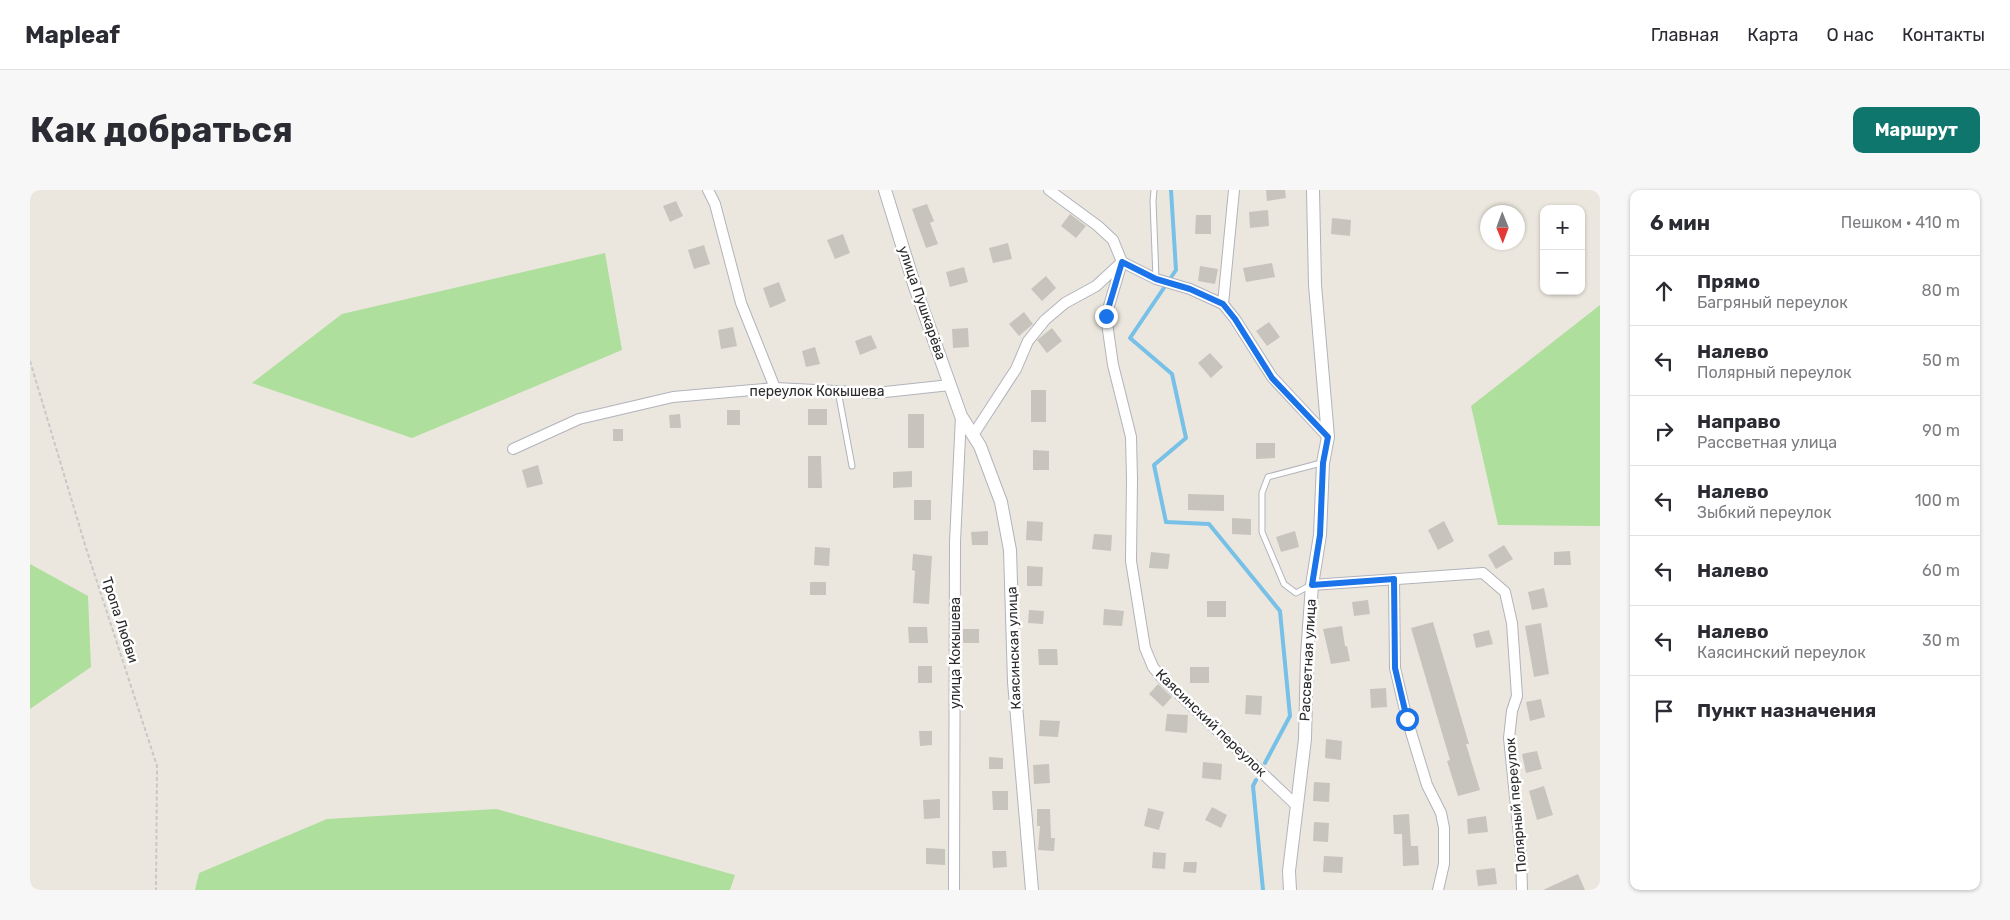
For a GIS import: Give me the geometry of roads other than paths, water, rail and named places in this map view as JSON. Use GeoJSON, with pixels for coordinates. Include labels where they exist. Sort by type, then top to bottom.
{"type":"FeatureCollection","features":[{"type":"Feature","properties":{"kind":"street"},"geometry":{"type":"LineString","coordinates":[[708,190],[715,204],[742,303],[775,388]]}},
{"type":"Feature","properties":{"kind":"street","name":"улица Пушкарёва"},"geometry":{"type":"LineString","coordinates":[[885,190],[915,286],[961,416]]}},
{"type":"Feature","properties":{"kind":"street"},"geometry":{"type":"LineString","coordinates":[[1050,190],[1098,226],[1113,240],[1122,262],[1158,280],[1190,289],[1223,304],[1235,319],[1272,378],[1328,437]]}},
{"type":"Feature","properties":{"kind":"street"},"geometry":{"type":"LineString","coordinates":[[1223,304],[1234,190]]}},
{"type":"Feature","properties":{"kind":"street","name":"Рассветная улица"},"geometry":{"type":"LineString","coordinates":[[1290,890],[1289,871],[1305,739],[1307,655],[1312,585],[1320,535],[1323,463],[1328,437],[1315,285],[1313,190]]}},
{"type":"Feature","properties":{"kind":"street"},"geometry":{"type":"LineString","coordinates":[[973,435],[1016,370],[1028,340],[1045,320],[1065,303],[1096,286],[1122,262]]}},
{"type":"Feature","properties":{"kind":"street","name":"Каясинский переулок"},"geometry":{"type":"LineString","coordinates":[[1122,262],[1106,316],[1112,365],[1130,437],[1132,561],[1145,648],[1153,667],[1162,678],[1296,805]]}},
{"type":"Feature","properties":{"kind":"street","name":"переулок Кокышева"},"geometry":{"type":"LineString","coordinates":[[513,449],[579,419],[672,397],[775,388],[876,393],[950,385]]}},
{"type":"Feature","properties":{"kind":"street","name":"Каясинская улица"},"geometry":{"type":"LineString","coordinates":[[961,416],[980,446],[1001,502],[1010,550],[1014,682],[1032,890]]}},
{"type":"Feature","properties":{"kind":"street","name":"улица Кокышева"},"geometry":{"type":"LineString","coordinates":[[954,890],[955,542],[961,416]]}},
{"type":"Feature","properties":{"kind":"street","name":"Полярный переулок"},"geometry":{"type":"LineString","coordinates":[[1312,585],[1483,572],[1505,592],[1512,623],[1517,696],[1512,711],[1509,738],[1522,855],[1522,890]]}},
{"type":"Feature","properties":{"kind":"street"},"geometry":{"type":"LineString","coordinates":[[1394,579],[1395,668],[1407,719],[1427,785],[1441,813],[1444,828],[1444,864],[1438,890]]}},
{"type":"Feature","properties":{"kind":"lane"},"geometry":{"type":"LineString","coordinates":[[1154,190],[1158,280]]}},
{"type":"Feature","properties":{"kind":"lane"},"geometry":{"type":"LineString","coordinates":[[838,391],[852,466]]}},
{"type":"Feature","properties":{"kind":"lane"},"geometry":{"type":"LineString","coordinates":[[1312,585],[1296,593],[1284,584],[1262,532],[1262,493],[1268,477],[1323,463]]}},
{"type":"Feature","properties":{"kind":"waterway"},"geometry":{"type":"LineString","coordinates":[[1171,190],[1176,270],[1130,338],[1172,374],[1186,438],[1154,465],[1166,522],[1209,524],[1280,611],[1290,716],[1265,763]]}},
{"type":"Feature","properties":{"kind":"waterway"},"geometry":{"type":"LineString","coordinates":[[1256,780],[1253,786],[1263,890]]}}]}
